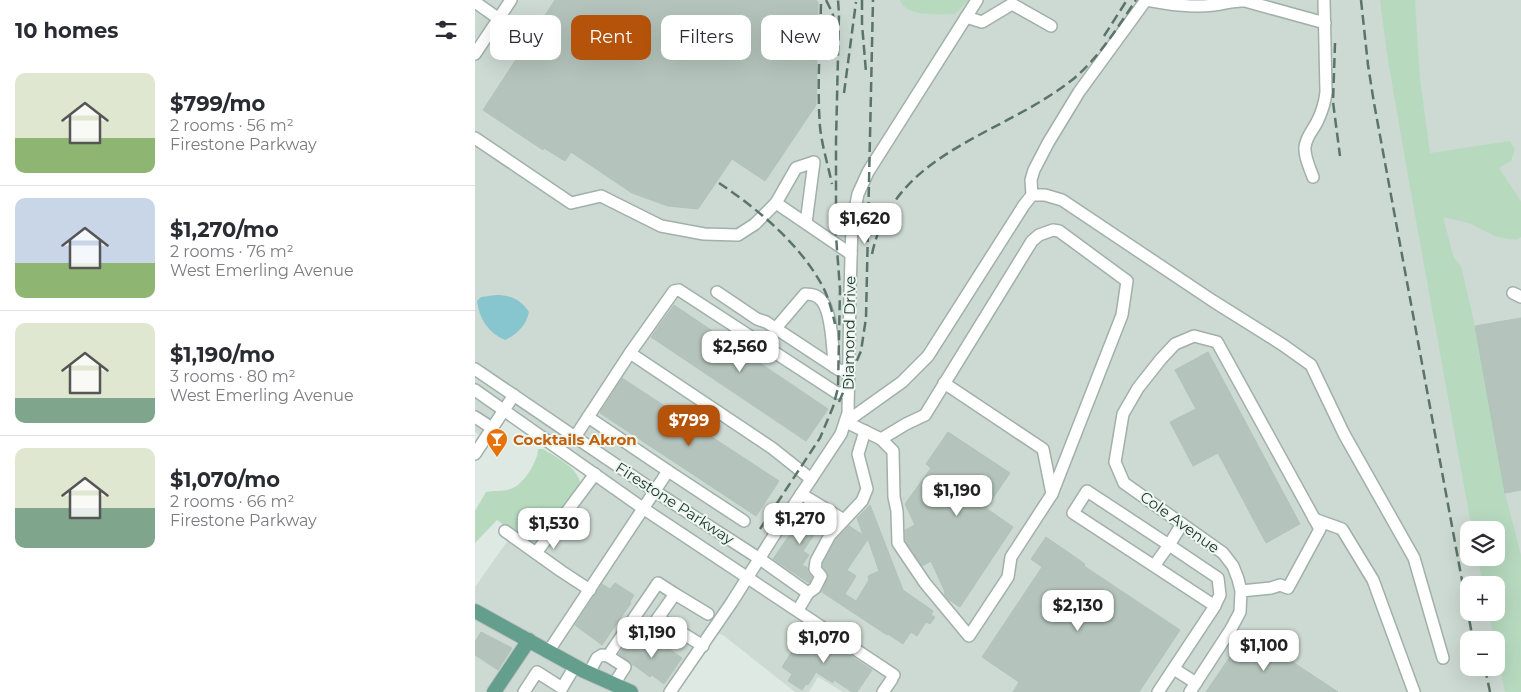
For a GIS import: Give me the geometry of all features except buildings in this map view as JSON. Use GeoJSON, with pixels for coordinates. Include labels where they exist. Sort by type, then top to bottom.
{"type":"FeatureCollection","features":[{"type":"Feature","properties":{"kind":"main road"},"geometry":{"type":"LineString","coordinates":[[475,611],[548,652],[623,689]]}},
{"type":"Feature","properties":{"kind":"main road"},"geometry":{"type":"LineString","coordinates":[[496,692],[529,640]]}},
{"type":"Feature","properties":{"kind":"street"},"geometry":{"type":"LineString","coordinates":[[502,15],[511,0]]}},
{"type":"Feature","properties":{"kind":"street","name":"Diamond Drive"},"geometry":{"type":"LineString","coordinates":[[670,692],[749,578],[841,434],[848,413],[851,254],[854,210],[858,194],[864,178],[977,0]]}},
{"type":"Feature","properties":{"kind":"street"},"geometry":{"type":"LineString","coordinates":[[881,438],[925,415],[1032,241],[1039,235],[1053,230],[1059,231],[1127,281],[1122,315],[1052,494],[1011,557],[1008,577],[969,636],[925,583],[898,543],[893,451],[881,438],[846,422],[902,382],[928,356],[1032,195],[1031,180],[1034,170],[1079,92],[1146,0],[1198,6],[1215,5],[1235,0],[1245,1],[1325,23]]}},
{"type":"Feature","properties":{"kind":"street"},"geometry":{"type":"LineString","coordinates":[[1313,178],[1305,148],[1308,136],[1318,121],[1324,106],[1326,77],[1324,0]]}},
{"type":"Feature","properties":{"kind":"street"},"geometry":{"type":"LineString","coordinates":[[475,2],[493,15]]}},
{"type":"Feature","properties":{"kind":"street"},"geometry":{"type":"LineString","coordinates":[[966,17],[981,22],[1012,4],[1051,26]]}},
{"type":"Feature","properties":{"kind":"street"},"geometry":{"type":"LineString","coordinates":[[475,54],[490,32]]}},
{"type":"Feature","properties":{"kind":"street"},"geometry":{"type":"LineString","coordinates":[[475,138],[571,203],[601,196],[661,226],[704,234],[738,235],[755,224],[776,203],[796,168],[814,162],[806,223]]}},
{"type":"Feature","properties":{"kind":"street"},"geometry":{"type":"LineString","coordinates":[[1032,195],[1045,195],[1062,200],[1311,365],[1344,434],[1414,558],[1443,658]]}},
{"type":"Feature","properties":{"kind":"street"},"geometry":{"type":"LineString","coordinates":[[776,203],[851,254]]}},
{"type":"Feature","properties":{"kind":"street"},"geometry":{"type":"LineString","coordinates":[[575,436],[675,291],[679,290],[837,393],[848,392]]}},
{"type":"Feature","properties":{"kind":"street"},"geometry":{"type":"LineString","coordinates":[[717,292],[757,319],[776,328],[834,367],[839,370],[848,371]]}},
{"type":"Feature","properties":{"kind":"street"},"geometry":{"type":"LineString","coordinates":[[776,328],[805,294],[813,294],[823,302],[831,328],[834,367]]}},
{"type":"Feature","properties":{"kind":"street","name":"Cole Avenue"},"geometry":{"type":"LineString","coordinates":[[1193,688],[1240,612],[1241,591],[1233,566],[1223,553],[1124,482],[1115,462],[1123,414],[1138,388],[1175,344],[1195,336],[1217,342],[1314,518]]}},
{"type":"Feature","properties":{"kind":"street"},"geometry":{"type":"LineString","coordinates":[[631,353],[772,448],[811,479]]}},
{"type":"Feature","properties":{"kind":"street","name":"Firestone Parkway"},"geometry":{"type":"LineString","coordinates":[[475,369],[808,593]]}},
{"type":"Feature","properties":{"kind":"street"},"geometry":{"type":"LineString","coordinates":[[944,383],[1043,449],[1052,494]]}},
{"type":"Feature","properties":{"kind":"street","name":"Firestone Parkway"},"geometry":{"type":"LineString","coordinates":[[475,390],[505,409],[644,509],[798,610],[893,677],[883,692]]}},
{"type":"Feature","properties":{"kind":"street"},"geometry":{"type":"LineString","coordinates":[[475,454],[514,395]]}},
{"type":"Feature","properties":{"kind":"street"},"geometry":{"type":"LineString","coordinates":[[475,417],[492,428]]}},
{"type":"Feature","properties":{"kind":"street"},"geometry":{"type":"LineString","coordinates":[[588,417],[744,521]]}},
{"type":"Feature","properties":{"kind":"street"},"geometry":{"type":"LineString","coordinates":[[798,610],[808,593],[815,588],[821,576],[815,569],[816,561],[830,535],[863,501],[867,489],[858,454],[865,431]]}},
{"type":"Feature","properties":{"kind":"street"},"geometry":{"type":"LineString","coordinates":[[548,652],[656,492],[668,471]]}},
{"type":"Feature","properties":{"kind":"street"},"geometry":{"type":"LineString","coordinates":[[536,554],[595,474]]}},
{"type":"Feature","properties":{"kind":"street"},"geometry":{"type":"LineString","coordinates":[[1158,692],[1215,606],[1220,595],[1218,578],[1087,491],[1073,513],[1215,606]]}},
{"type":"Feature","properties":{"kind":"street"},"geometry":{"type":"LineString","coordinates":[[801,494],[844,520]]}},
{"type":"Feature","properties":{"kind":"street"},"geometry":{"type":"LineString","coordinates":[[1241,591],[1271,588],[1280,585],[1289,588],[1320,529],[1314,518]]}},
{"type":"Feature","properties":{"kind":"street"},"geometry":{"type":"LineString","coordinates":[[1314,518],[1342,529],[1373,580],[1415,692]]}},
{"type":"Feature","properties":{"kind":"street"},"geometry":{"type":"LineString","coordinates":[[1154,566],[1183,524]]}},
{"type":"Feature","properties":{"kind":"street"},"geometry":{"type":"LineString","coordinates":[[505,531],[590,590]]}},
{"type":"Feature","properties":{"kind":"street"},"geometry":{"type":"LineString","coordinates":[[608,656],[658,583],[708,614]]}},
{"type":"Feature","properties":{"kind":"street"},"geometry":{"type":"LineString","coordinates":[[627,628],[642,642],[675,594]]}},
{"type":"Feature","properties":{"kind":"street"},"geometry":{"type":"LineString","coordinates":[[658,618],[703,646]]}},
{"type":"Feature","properties":{"kind":"street"},"geometry":{"type":"LineString","coordinates":[[589,673],[597,658],[603,655],[608,656],[626,665],[623,689]]}},
{"type":"Feature","properties":{"kind":"street"},"geometry":{"type":"LineString","coordinates":[[524,692],[537,672],[563,688],[575,666]]}},
{"type":"Feature","properties":{"kind":"street"},"geometry":{"type":"LineString","coordinates":[[1174,669],[1193,688]]}},
{"type":"Feature","properties":{"kind":"shaded area"},"geometry":{"type":"Polygon","coordinates":[[[475,0],[1521,0],[1521,561],[1515,692],[843,692],[818,677],[809,692],[795,692],[723,635],[713,632],[670,692],[475,692],[475,587],[511,536],[536,553],[595,474],[505,410],[485,439],[475,432],[475,0]]]}},
{"type":"Feature","properties":{"kind":"green space"},"geometry":{"type":"Polygon","coordinates":[[[900,0],[969,0],[955,14],[924,14],[909,10],[903,6],[900,0]]]}},
{"type":"Feature","properties":{"kind":"green space"},"geometry":{"type":"Polygon","coordinates":[[[1380,0],[1415,0],[1420,79],[1430,153],[1510,141],[1515,149],[1511,161],[1499,168],[1521,201],[1521,237],[1517,240],[1497,237],[1469,223],[1443,217],[1454,258],[1461,266],[1475,326],[1505,493],[1521,555],[1521,692],[1505,692],[1502,676],[1505,676],[1505,631],[1492,631],[1490,621],[1505,621],[1505,576],[1481,576],[1479,566],[1505,566],[1505,521],[1470,521],[1387,54],[1380,0]]]}},
{"type":"Feature","properties":{"kind":"green space"},"geometry":{"type":"Polygon","coordinates":[[[538,449],[543,449],[555,456],[575,471],[580,484],[575,498],[561,517],[550,514],[538,507],[532,518],[537,531],[537,545],[529,543],[497,520],[475,543],[475,511],[486,492],[507,490],[522,481],[533,465],[538,449]]]}},
{"type":"Feature","properties":{"kind":"water"},"geometry":{"type":"Polygon","coordinates":[[[496,295],[515,299],[523,304],[529,312],[526,321],[520,329],[505,340],[489,329],[482,319],[478,307],[477,301],[481,297],[496,295]]]}},
{"type":"Feature","properties":{"kind":"tunnel"},"geometry":{"type":"LineString","coordinates":[[628,663],[641,644]]}},
{"type":"Feature","properties":{"kind":"railway"},"geometry":{"type":"LineString","coordinates":[[826,0],[833,15]]}},
{"type":"Feature","properties":{"kind":"railway"},"geometry":{"type":"LineString","coordinates":[[760,529],[820,438],[833,407],[838,388],[840,289],[836,236],[838,0]]}},
{"type":"Feature","properties":{"kind":"railway"},"geometry":{"type":"LineString","coordinates":[[862,0],[866,72]]}},
{"type":"Feature","properties":{"kind":"railway"},"geometry":{"type":"LineString","coordinates":[[839,402],[861,351],[866,318],[873,0]]}},
{"type":"Feature","properties":{"kind":"railway"},"geometry":{"type":"LineString","coordinates":[[1104,36],[1127,0]]}},
{"type":"Feature","properties":{"kind":"railway"},"geometry":{"type":"LineString","coordinates":[[872,254],[884,219],[902,191],[926,169],[953,150],[1044,100],[1072,80],[1091,62],[1115,32],[1136,0]]}},
{"type":"Feature","properties":{"kind":"railway"},"geometry":{"type":"LineString","coordinates":[[1361,0],[1374,103],[1471,631]]}},
{"type":"Feature","properties":{"kind":"railway"},"geometry":{"type":"LineString","coordinates":[[844,93],[856,2]]}},
{"type":"Feature","properties":{"kind":"railway"},"geometry":{"type":"LineString","coordinates":[[821,4],[819,112],[820,127],[832,184]]}},
{"type":"Feature","properties":{"kind":"railway"},"geometry":{"type":"LineString","coordinates":[[1335,43],[1333,102],[1340,156]]}},
{"type":"Feature","properties":{"kind":"railway"},"geometry":{"type":"LineString","coordinates":[[719,183],[763,216],[803,256],[823,287],[835,324]]}},
{"type":"Feature","properties":{"kind":"railway"},"geometry":{"type":"LineString","coordinates":[[1487,676],[1490,692]]}},
{"type":"Feature","properties":{"kind":"place","name":"Cocktails Akron"},"geometry":{"type":"Point","coordinates":[497,458]}}]}
